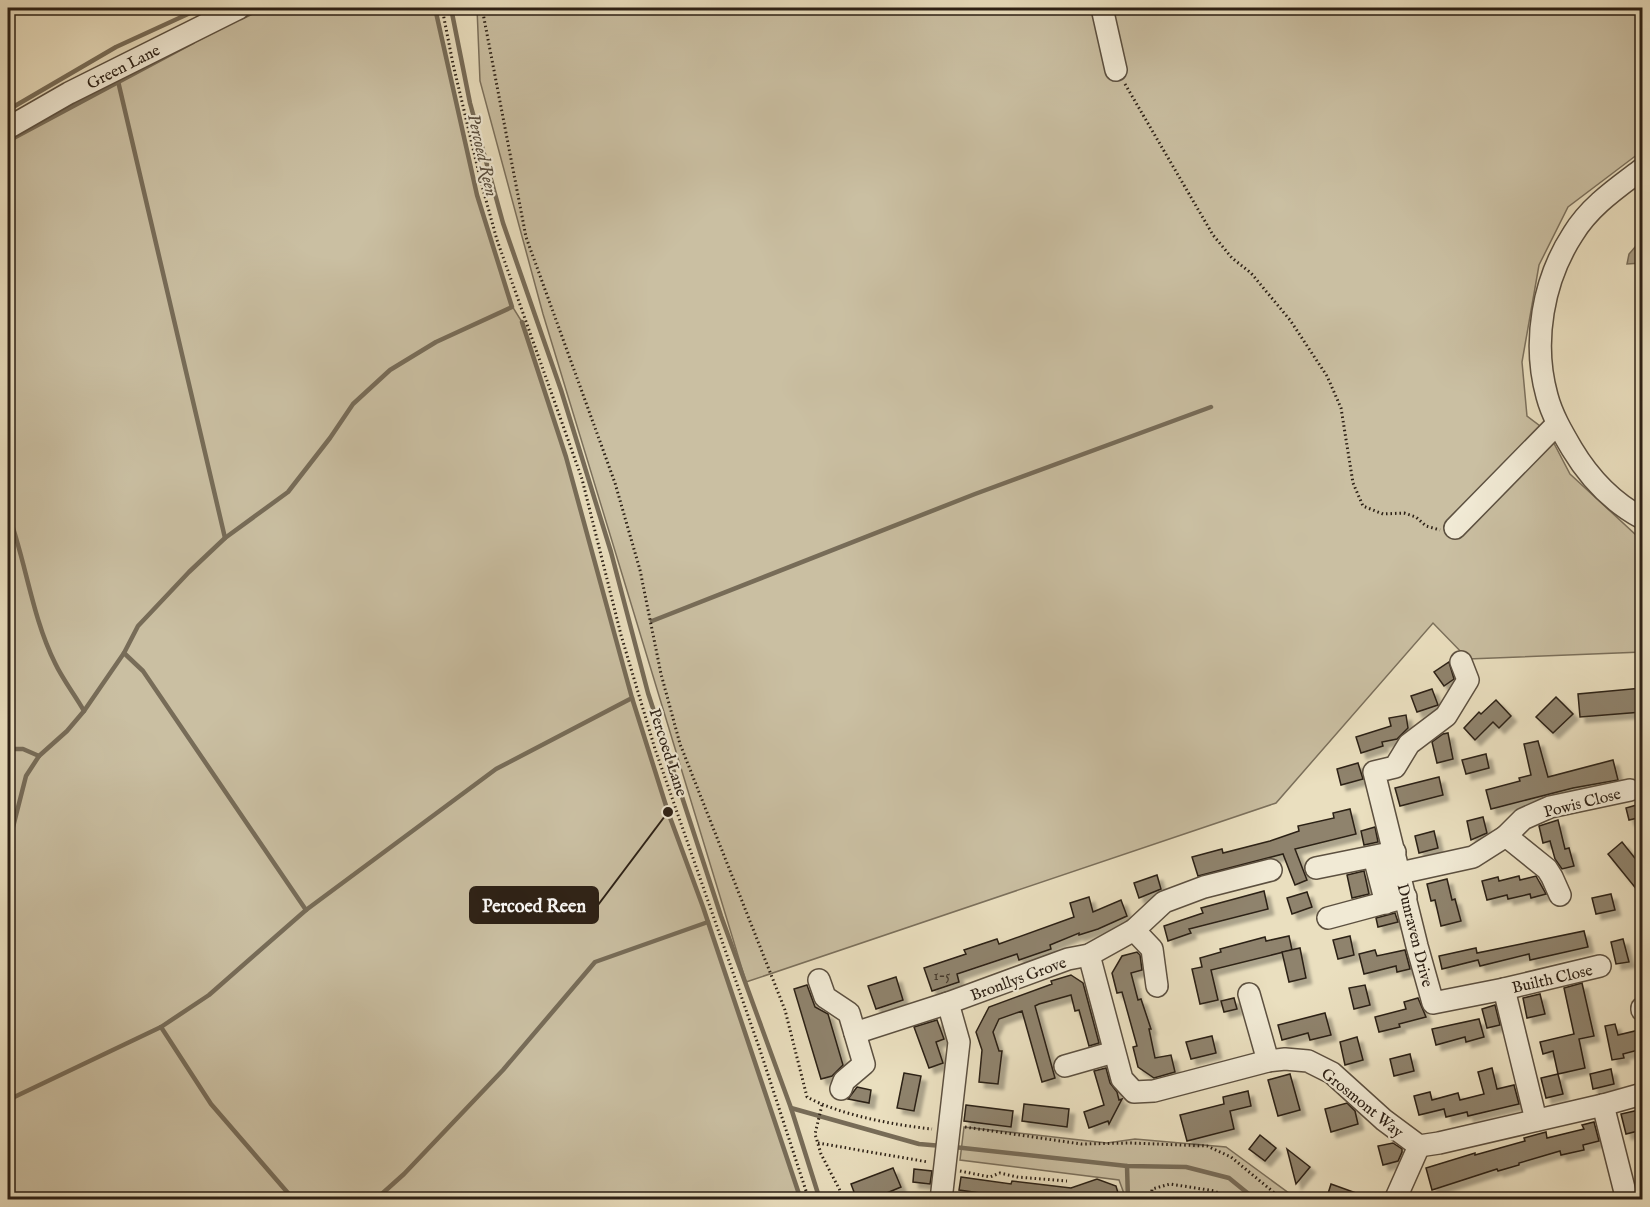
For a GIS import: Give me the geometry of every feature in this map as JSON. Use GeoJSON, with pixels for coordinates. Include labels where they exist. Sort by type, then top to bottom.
{"type":"FeatureCollection","features":[{"type":"Feature","properties":{"kind":"street","name":"Green Lane"},"geometry":{"type":"LineString","coordinates":[[8,129],[69,93],[240,8]]}},
{"type":"Feature","properties":{"kind":"street"},"geometry":{"type":"LineString","coordinates":[[1102,8],[1116,70]]}},
{"type":"Feature","properties":{"kind":"street"},"geometry":{"type":"LineString","coordinates":[[1642,169],[1589,212],[1559,259],[1547,289],[1542,319],[1541,361],[1546,396],[1557,424],[1585,471],[1607,494],[1642,518]]}},
{"type":"Feature","properties":{"kind":"street"},"geometry":{"type":"LineString","coordinates":[[1455,528],[1557,424]]}},
{"type":"Feature","properties":{"kind":"street","name":"Dunraven Drive"},"geometry":{"type":"LineString","coordinates":[[1461,662],[1468,680],[1446,716],[1410,744],[1395,767],[1374,772],[1400,873],[1396,900],[1417,946],[1433,1003],[1504,989]]}},
{"type":"Feature","properties":{"kind":"street","name":"Powis Close"},"geometry":{"type":"LineString","coordinates":[[1400,873],[1473,857],[1506,836],[1523,819],[1550,807],[1630,790]]}},
{"type":"Feature","properties":{"kind":"street"},"geometry":{"type":"LineString","coordinates":[[1506,836],[1546,869],[1560,895]]}},
{"type":"Feature","properties":{"kind":"street"},"geometry":{"type":"LineString","coordinates":[[1316,868],[1395,852]]}},
{"type":"Feature","properties":{"kind":"street"},"geometry":{"type":"LineString","coordinates":[[1328,918],[1396,900],[1374,857]]}},
{"type":"Feature","properties":{"kind":"street","name":"Bronllys Grove"},"geometry":{"type":"LineString","coordinates":[[855,1033],[948,1004],[1068,959],[1089,955],[1134,930],[1164,902],[1204,887],[1271,870]]}},
{"type":"Feature","properties":{"kind":"street"},"geometry":{"type":"LineString","coordinates":[[1134,930],[1152,950],[1157,986]]}},
{"type":"Feature","properties":{"kind":"street","name":"Grosmont Way"},"geometry":{"type":"LineString","coordinates":[[1089,955],[1122,1079],[1134,1092],[1154,1091],[1269,1061],[1284,1059],[1308,1061],[1332,1073],[1384,1120],[1419,1146],[1603,1105],[1642,1094]]}},
{"type":"Feature","properties":{"kind":"street","name":"Builth Close"},"geometry":{"type":"LineString","coordinates":[[1504,989],[1600,966]]}},
{"type":"Feature","properties":{"kind":"street"},"geometry":{"type":"LineString","coordinates":[[819,980],[825,997],[849,1013],[864,1064],[844,1080],[841,1089]]}},
{"type":"Feature","properties":{"kind":"street"},"geometry":{"type":"LineString","coordinates":[[1504,989],[1536,1120]]}},
{"type":"Feature","properties":{"kind":"street"},"geometry":{"type":"LineString","coordinates":[[1249,994],[1269,1061]]}},
{"type":"Feature","properties":{"kind":"street"},"geometry":{"type":"LineString","coordinates":[[941,1200],[943,1166],[959,1042],[948,1004]]}},
{"type":"Feature","properties":{"kind":"street"},"geometry":{"type":"LineString","coordinates":[[1065,1066],[1114,1052]]}},
{"type":"Feature","properties":{"kind":"street"},"geometry":{"type":"LineString","coordinates":[[1603,1105],[1627,1200]]}},
{"type":"Feature","properties":{"kind":"street"},"geometry":{"type":"LineString","coordinates":[[1395,1200],[1419,1146]]}},
{"type":"Feature","properties":{"kind":"path","name":"Percoed Lane"},"geometry":{"type":"LineString","coordinates":[[442,8],[481,182],[520,308],[536,344],[582,479],[621,635],[655,749],[760,1050],[809,1200]]}},
{"type":"Feature","properties":{"kind":"path"},"geometry":{"type":"LineString","coordinates":[[482,8],[526,237],[615,483],[640,570],[661,674],[680,744],[785,1010],[807,1097],[822,1105],[901,1125],[949,1124],[1081,1144],[1207,1146],[1231,1157],[1283,1200]]}},
{"type":"Feature","properties":{"kind":"path"},"geometry":{"type":"LineString","coordinates":[[1116,70],[1213,235],[1232,258],[1251,273],[1283,312],[1327,376],[1341,408],[1353,483],[1363,506],[1383,514],[1404,513],[1416,517],[1426,526],[1439,530],[1455,528]]}},
{"type":"Feature","properties":{"kind":"path"},"geometry":{"type":"LineString","coordinates":[[822,1105],[815,1134],[821,1154],[845,1200]]}},
{"type":"Feature","properties":{"kind":"path"},"geometry":{"type":"LineString","coordinates":[[818,1143],[934,1163],[990,1177],[1000,1173],[1017,1177],[1067,1181]]}},
{"type":"Feature","properties":{"kind":"path"},"geometry":{"type":"LineString","coordinates":[[1151,1200],[1152,1189],[1170,1184],[1215,1191],[1228,1200]]}},
{"type":"Feature","properties":{"kind":"shaded area"},"geometry":{"type":"Polygon","coordinates":[[[262,8],[435,8],[477,195],[512,306],[522,322],[566,457],[632,698],[668,812],[703,907],[801,1199],[8,1200],[8,141],[118,81],[262,8]]]}},
{"type":"Feature","properties":{"kind":"shaded area"},"geometry":{"type":"Polygon","coordinates":[[[477,8],[1642,8],[1642,151],[1568,207],[1539,265],[1522,362],[1527,416],[1548,432],[1570,474],[1635,534],[1642,537],[1642,652],[1468,659],[1433,623],[1276,803],[746,982],[543,314],[480,81],[477,8]]]}},
{"type":"Feature","properties":{"kind":"shaded area"},"geometry":{"type":"Polygon","coordinates":[[[1642,239],[1642,263],[1627,264],[1629,254],[1642,239]]]}},
{"type":"Feature","properties":{"kind":"shaded area"},"geometry":{"type":"Polygon","coordinates":[[[964,1127],[1107,1143],[1135,1139],[1226,1147],[1297,1199],[1126,1199],[1119,1180],[960,1160],[964,1127]]]}},
{"type":"Feature","properties":{"kind":"building"},"geometry":{"type":"Polygon","coordinates":[[[1449,662],[1454,679],[1444,686],[1434,672],[1449,662]]]}},
{"type":"Feature","properties":{"kind":"building"},"geometry":{"type":"Polygon","coordinates":[[[1642,688],[1642,712],[1580,717],[1578,694],[1642,688]]]}},
{"type":"Feature","properties":{"kind":"building"},"geometry":{"type":"Polygon","coordinates":[[[1432,689],[1438,705],[1417,712],[1411,696],[1432,689]]]}},
{"type":"Feature","properties":{"kind":"building"},"geometry":{"type":"Polygon","coordinates":[[[1556,697],[1573,714],[1553,733],[1536,717],[1556,697]]]}},
{"type":"Feature","properties":{"kind":"building"},"geometry":{"type":"Polygon","coordinates":[[[1496,700],[1511,716],[1499,728],[1493,722],[1475,740],[1464,728],[1479,712],[1481,714],[1496,700]]]}},
{"type":"Feature","properties":{"kind":"building"},"geometry":{"type":"Polygon","coordinates":[[[1406,715],[1408,728],[1397,739],[1382,742],[1383,746],[1361,753],[1356,737],[1391,726],[1389,718],[1406,715]]]}},
{"type":"Feature","properties":{"kind":"building"},"geometry":{"type":"Polygon","coordinates":[[[1448,733],[1453,759],[1437,763],[1432,742],[1448,733]]]}},
{"type":"Feature","properties":{"kind":"building"},"geometry":{"type":"Polygon","coordinates":[[[1538,741],[1548,777],[1613,760],[1618,780],[1573,788],[1491,809],[1486,790],[1520,781],[1519,778],[1531,775],[1524,744],[1538,741]]]}},
{"type":"Feature","properties":{"kind":"building"},"geometry":{"type":"Polygon","coordinates":[[[1486,754],[1489,768],[1466,774],[1462,760],[1486,754]]]}},
{"type":"Feature","properties":{"kind":"building"},"geometry":{"type":"Polygon","coordinates":[[[1358,763],[1363,779],[1341,785],[1337,769],[1358,763]]]}},
{"type":"Feature","properties":{"kind":"building"},"geometry":{"type":"Polygon","coordinates":[[[1439,777],[1443,795],[1400,806],[1395,788],[1439,777]]]}},
{"type":"Feature","properties":{"kind":"building"},"geometry":{"type":"Polygon","coordinates":[[[1640,804],[1642,817],[1629,820],[1626,808],[1640,804]]]}},
{"type":"Feature","properties":{"kind":"building"},"geometry":{"type":"Polygon","coordinates":[[[1350,809],[1356,834],[1295,849],[1307,880],[1295,885],[1283,854],[1198,876],[1192,857],[1222,849],[1223,853],[1270,841],[1299,831],[1298,826],[1334,818],[1333,813],[1350,809]]]}},
{"type":"Feature","properties":{"kind":"building"},"geometry":{"type":"Polygon","coordinates":[[[1483,817],[1487,833],[1471,840],[1467,821],[1483,817]]]}},
{"type":"Feature","properties":{"kind":"building"},"geometry":{"type":"Polygon","coordinates":[[[1558,820],[1565,849],[1569,848],[1574,866],[1562,869],[1555,859],[1550,841],[1543,843],[1539,826],[1558,820]]]}},
{"type":"Feature","properties":{"kind":"building"},"geometry":{"type":"Polygon","coordinates":[[[1375,827],[1378,842],[1364,845],[1361,831],[1375,827]]]}},
{"type":"Feature","properties":{"kind":"building"},"geometry":{"type":"Polygon","coordinates":[[[1434,831],[1438,848],[1419,853],[1415,836],[1434,831]]]}},
{"type":"Feature","properties":{"kind":"building"},"geometry":{"type":"Polygon","coordinates":[[[1622,842],[1642,867],[1642,896],[1608,854],[1622,842]]]}},
{"type":"Feature","properties":{"kind":"building"},"geometry":{"type":"Polygon","coordinates":[[[1364,871],[1369,894],[1352,898],[1347,875],[1364,871]]]}},
{"type":"Feature","properties":{"kind":"building"},"geometry":{"type":"Polygon","coordinates":[[[1157,875],[1161,889],[1139,898],[1134,883],[1157,875]]]}},
{"type":"Feature","properties":{"kind":"building"},"geometry":{"type":"Polygon","coordinates":[[[1519,876],[1520,880],[1536,876],[1546,894],[1531,898],[1530,894],[1508,899],[1507,895],[1487,900],[1482,881],[1498,877],[1499,881],[1519,876]]]}},
{"type":"Feature","properties":{"kind":"building"},"geometry":{"type":"Polygon","coordinates":[[[1447,879],[1452,900],[1455,899],[1461,921],[1441,926],[1435,900],[1431,901],[1427,884],[1447,879]]]}},
{"type":"Feature","properties":{"kind":"building"},"geometry":{"type":"Polygon","coordinates":[[[1264,891],[1268,909],[1189,929],[1191,933],[1168,941],[1164,926],[1203,913],[1201,908],[1264,891]]]}},
{"type":"Feature","properties":{"kind":"building"},"geometry":{"type":"Polygon","coordinates":[[[1307,892],[1312,907],[1292,914],[1287,898],[1307,892]]]}},
{"type":"Feature","properties":{"kind":"building"},"geometry":{"type":"Polygon","coordinates":[[[1611,894],[1615,910],[1596,914],[1592,898],[1611,894]]]}},
{"type":"Feature","properties":{"kind":"building"},"geometry":{"type":"Polygon","coordinates":[[[1089,897],[1093,912],[1121,900],[1127,916],[1098,929],[1079,935],[1079,933],[1050,945],[1051,949],[1019,960],[1017,954],[957,974],[959,982],[932,991],[924,968],[966,954],[964,950],[997,939],[999,944],[1074,917],[1070,903],[1089,897]]]}},
{"type":"Feature","properties":{"kind":"building"},"geometry":{"type":"Polygon","coordinates":[[[1395,913],[1398,922],[1378,927],[1376,918],[1395,913]]]}},
{"type":"Feature","properties":{"kind":"building"},"geometry":{"type":"Polygon","coordinates":[[[1584,931],[1588,947],[1530,960],[1529,954],[1480,966],[1478,960],[1442,969],[1439,956],[1476,948],[1477,953],[1584,931]]]}},
{"type":"Feature","properties":{"kind":"building"},"geometry":{"type":"Polygon","coordinates":[[[1289,936],[1292,950],[1211,970],[1218,1000],[1200,1004],[1192,969],[1202,967],[1200,958],[1221,952],[1220,949],[1265,937],[1266,941],[1289,936]]]}},
{"type":"Feature","properties":{"kind":"building"},"geometry":{"type":"Polygon","coordinates":[[[1350,936],[1354,955],[1338,959],[1333,940],[1350,936]]]}},
{"type":"Feature","properties":{"kind":"building"},"geometry":{"type":"Polygon","coordinates":[[[1623,939],[1629,962],[1616,964],[1611,942],[1623,939]]]}},
{"type":"Feature","properties":{"kind":"building"},"geometry":{"type":"Polygon","coordinates":[[[1300,948],[1306,978],[1289,982],[1282,952],[1300,948]]]}},
{"type":"Feature","properties":{"kind":"building"},"geometry":{"type":"Polygon","coordinates":[[[1375,950],[1377,956],[1405,950],[1410,969],[1397,972],[1396,966],[1364,974],[1359,954],[1375,950]]]}},
{"type":"Feature","properties":{"kind":"building"},"geometry":{"type":"Polygon","coordinates":[[[1137,952],[1140,955],[1142,970],[1131,973],[1138,1000],[1141,999],[1151,1029],[1149,1029],[1155,1058],[1171,1055],[1175,1072],[1154,1078],[1138,1067],[1133,1047],[1137,1046],[1122,992],[1117,993],[1112,973],[1122,956],[1137,952]]]}},
{"type":"Feature","properties":{"kind":"building"},"geometry":{"type":"Polygon","coordinates":[[[1071,975],[1083,983],[1099,1043],[1089,1046],[1079,1010],[1075,1011],[1071,995],[1039,1004],[1035,1006],[1055,1078],[1042,1082],[1022,1011],[999,1019],[993,1032],[999,1051],[1002,1051],[998,1084],[979,1082],[982,1050],[976,1032],[989,1007],[1071,975]]]}},
{"type":"Feature","properties":{"kind":"building"},"geometry":{"type":"Polygon","coordinates":[[[896,977],[903,1000],[876,1009],[868,986],[896,977]]]}},
{"type":"Feature","properties":{"kind":"building"},"geometry":{"type":"Polygon","coordinates":[[[1582,983],[1594,1036],[1579,1039],[1585,1068],[1558,1074],[1553,1051],[1543,1054],[1540,1042],[1574,1034],[1564,988],[1582,983]]]}},
{"type":"Feature","properties":{"kind":"building"},"geometry":{"type":"Polygon","coordinates":[[[807,985],[815,1007],[828,1014],[843,1065],[832,1076],[821,1079],[794,989],[807,985]]]}},
{"type":"Feature","properties":{"kind":"building"},"geometry":{"type":"Polygon","coordinates":[[[1365,985],[1370,1005],[1354,1009],[1349,988],[1365,985]]]}},
{"type":"Feature","properties":{"kind":"building"},"geometry":{"type":"Polygon","coordinates":[[[1540,994],[1545,1014],[1527,1018],[1523,998],[1540,994]]]}},
{"type":"Feature","properties":{"kind":"building"},"geometry":{"type":"Polygon","coordinates":[[[1234,998],[1237,1009],[1224,1012],[1221,1001],[1234,998]]]}},
{"type":"Feature","properties":{"kind":"building"},"geometry":{"type":"Polygon","coordinates":[[[1418,998],[1426,1017],[1379,1032],[1375,1017],[1406,1009],[1404,1002],[1418,998]]]}},
{"type":"Feature","properties":{"kind":"building"},"geometry":{"type":"Polygon","coordinates":[[[1495,1005],[1500,1025],[1487,1028],[1482,1009],[1495,1005]]]}},
{"type":"Feature","properties":{"kind":"building"},"geometry":{"type":"Polygon","coordinates":[[[1325,1013],[1331,1035],[1310,1040],[1308,1033],[1282,1040],[1278,1025],[1325,1013]]]}},
{"type":"Feature","properties":{"kind":"building"},"geometry":{"type":"Polygon","coordinates":[[[1479,1019],[1484,1037],[1466,1042],[1465,1037],[1436,1045],[1432,1029],[1479,1019]]]}},
{"type":"Feature","properties":{"kind":"building"},"geometry":{"type":"Polygon","coordinates":[[[937,1020],[944,1039],[936,1042],[943,1063],[929,1068],[914,1027],[937,1020]]]}},
{"type":"Feature","properties":{"kind":"building"},"geometry":{"type":"Polygon","coordinates":[[[1615,1024],[1618,1035],[1639,1030],[1642,1049],[1623,1054],[1624,1058],[1612,1060],[1605,1026],[1615,1024]]]}},
{"type":"Feature","properties":{"kind":"building"},"geometry":{"type":"Polygon","coordinates":[[[1212,1036],[1216,1053],[1191,1059],[1186,1042],[1212,1036]]]}},
{"type":"Feature","properties":{"kind":"building"},"geometry":{"type":"Polygon","coordinates":[[[1357,1037],[1363,1060],[1345,1065],[1340,1042],[1357,1037]]]}},
{"type":"Feature","properties":{"kind":"building"},"geometry":{"type":"Polygon","coordinates":[[[1410,1054],[1414,1071],[1394,1076],[1390,1059],[1410,1054]]]}},
{"type":"Feature","properties":{"kind":"building"},"geometry":{"type":"Polygon","coordinates":[[[1106,1068],[1110,1083],[1117,1092],[1119,1100],[1122,1099],[1109,1124],[1108,1121],[1089,1128],[1084,1112],[1104,1105],[1094,1071],[1106,1068]]]}},
{"type":"Feature","properties":{"kind":"building"},"geometry":{"type":"Polygon","coordinates":[[[1492,1068],[1497,1089],[1514,1085],[1519,1104],[1468,1116],[1467,1112],[1446,1117],[1444,1109],[1419,1115],[1414,1096],[1430,1092],[1432,1100],[1458,1093],[1460,1100],[1484,1094],[1478,1072],[1492,1068]]]}},
{"type":"Feature","properties":{"kind":"building"},"geometry":{"type":"Polygon","coordinates":[[[1611,1069],[1614,1084],[1593,1089],[1590,1074],[1611,1069]]]}},
{"type":"Feature","properties":{"kind":"building"},"geometry":{"type":"Polygon","coordinates":[[[904,1073],[921,1076],[914,1111],[897,1108],[904,1073]]]}},
{"type":"Feature","properties":{"kind":"building"},"geometry":{"type":"Polygon","coordinates":[[[1290,1074],[1300,1110],[1278,1116],[1268,1080],[1290,1074]]]}},
{"type":"Feature","properties":{"kind":"building"},"geometry":{"type":"Polygon","coordinates":[[[1558,1074],[1563,1094],[1546,1098],[1541,1078],[1558,1074]]]}},
{"type":"Feature","properties":{"kind":"building"},"geometry":{"type":"Polygon","coordinates":[[[857,1087],[871,1090],[869,1103],[848,1099],[857,1087]]]}},
{"type":"Feature","properties":{"kind":"building"},"geometry":{"type":"Polygon","coordinates":[[[1248,1091],[1251,1106],[1230,1111],[1234,1129],[1187,1141],[1180,1115],[1224,1104],[1223,1097],[1248,1091]]]}},
{"type":"Feature","properties":{"kind":"building"},"geometry":{"type":"Polygon","coordinates":[[[1347,1103],[1355,1111],[1358,1124],[1331,1132],[1325,1109],[1347,1103]]]}},
{"type":"Feature","properties":{"kind":"building"},"geometry":{"type":"Polygon","coordinates":[[[1024,1104],[1069,1109],[1067,1127],[1022,1121],[1024,1104]]]}},
{"type":"Feature","properties":{"kind":"building"},"geometry":{"type":"Polygon","coordinates":[[[966,1105],[1013,1111],[1011,1127],[964,1121],[966,1105]]]}},
{"type":"Feature","properties":{"kind":"building"},"geometry":{"type":"Polygon","coordinates":[[[1639,1110],[1642,1130],[1626,1134],[1621,1114],[1639,1110]]]}},
{"type":"Feature","properties":{"kind":"building"},"geometry":{"type":"Polygon","coordinates":[[[1594,1122],[1599,1141],[1583,1145],[1584,1150],[1561,1155],[1560,1151],[1432,1190],[1426,1168],[1525,1141],[1524,1138],[1546,1132],[1547,1138],[1584,1129],[1582,1125],[1594,1122]]]}},
{"type":"Feature","properties":{"kind":"building"},"geometry":{"type":"Polygon","coordinates":[[[1260,1135],[1276,1148],[1265,1161],[1249,1149],[1260,1135]]]}},
{"type":"Feature","properties":{"kind":"building"},"geometry":{"type":"Polygon","coordinates":[[[1393,1143],[1402,1149],[1398,1161],[1383,1165],[1378,1146],[1393,1143]]]}},
{"type":"Feature","properties":{"kind":"building"},"geometry":{"type":"Polygon","coordinates":[[[1287,1149],[1310,1167],[1296,1184],[1287,1149]]]}},
{"type":"Feature","properties":{"kind":"building"},"geometry":{"type":"Polygon","coordinates":[[[893,1168],[901,1187],[870,1200],[857,1200],[851,1184],[893,1168]]]}},
{"type":"Feature","properties":{"kind":"building"},"geometry":{"type":"Polygon","coordinates":[[[914,1169],[932,1171],[930,1184],[913,1182],[914,1169]]]}},
{"type":"Feature","properties":{"kind":"building"},"geometry":{"type":"Polygon","coordinates":[[[961,1177],[1011,1184],[1012,1181],[1071,1188],[1097,1179],[1116,1186],[1120,1200],[1009,1200],[1010,1197],[959,1190],[961,1177]]]}},
{"type":"Feature","properties":{"kind":"building"},"geometry":{"type":"Polygon","coordinates":[[[1331,1184],[1370,1198],[1370,1200],[1326,1200],[1331,1184]]]}},
{"type":"Feature","properties":{"kind":"waterway"},"geometry":{"type":"LineString","coordinates":[[8,110],[116,47],[201,8]]}},
{"type":"Feature","properties":{"kind":"waterway"},"geometry":{"type":"LineString","coordinates":[[241,18],[262,8]]}},
{"type":"Feature","properties":{"kind":"waterway"},"geometry":{"type":"LineString","coordinates":[[8,831],[13,827],[26,776],[39,756],[67,731],[84,711],[124,653],[138,626],[189,572],[225,538],[288,492],[353,404],[390,370],[436,342],[512,307],[477,195],[435,8]]}},
{"type":"Feature","properties":{"kind":"waterway"},"geometry":{"type":"LineString","coordinates":[[451,8],[470,103],[503,223],[561,390],[611,552],[648,693],[721,916],[791,1108],[820,1200]]}},
{"type":"Feature","properties":{"kind":"waterway"},"geometry":{"type":"LineString","coordinates":[[8,141],[193,42]]}},
{"type":"Feature","properties":{"kind":"waterway"},"geometry":{"type":"LineString","coordinates":[[118,81],[225,538]]}},
{"type":"Feature","properties":{"kind":"waterway","name":"Percoed Reen"},"geometry":{"type":"LineString","coordinates":[[522,322],[566,457],[632,698],[668,812],[703,907],[801,1200]]}},
{"type":"Feature","properties":{"kind":"waterway"},"geometry":{"type":"LineString","coordinates":[[652,621],[975,494],[1211,407]]}},
{"type":"Feature","properties":{"kind":"waterway"},"geometry":{"type":"LineString","coordinates":[[8,513],[40,627],[58,669],[84,711]]}},
{"type":"Feature","properties":{"kind":"waterway"},"geometry":{"type":"LineString","coordinates":[[124,653],[143,671],[306,910]]}},
{"type":"Feature","properties":{"kind":"waterway"},"geometry":{"type":"LineString","coordinates":[[8,1100],[161,1027],[209,995],[306,910],[496,769],[632,698]]}},
{"type":"Feature","properties":{"kind":"waterway"},"geometry":{"type":"LineString","coordinates":[[8,749],[23,749],[39,756]]}},
{"type":"Feature","properties":{"kind":"waterway"},"geometry":{"type":"LineString","coordinates":[[375,1200],[404,1174],[503,1070],[595,962],[708,922]]}},
{"type":"Feature","properties":{"kind":"waterway"},"geometry":{"type":"LineString","coordinates":[[161,1027],[211,1104],[294,1200]]}},
{"type":"Feature","properties":{"kind":"waterway"},"geometry":{"type":"LineString","coordinates":[[791,1108],[919,1144],[942,1146]]}},
{"type":"Feature","properties":{"kind":"waterway"},"geometry":{"type":"LineString","coordinates":[[954,1147],[1127,1166],[1186,1167],[1229,1178],[1256,1200]]}},
{"type":"Feature","properties":{"kind":"waterway"},"geometry":{"type":"LineString","coordinates":[[1127,1166],[1128,1200]]}},
{"type":"Feature","properties":{"kind":"place","name":"Percoed Reen"},"geometry":{"type":"Point","coordinates":[668,812]}}]}
